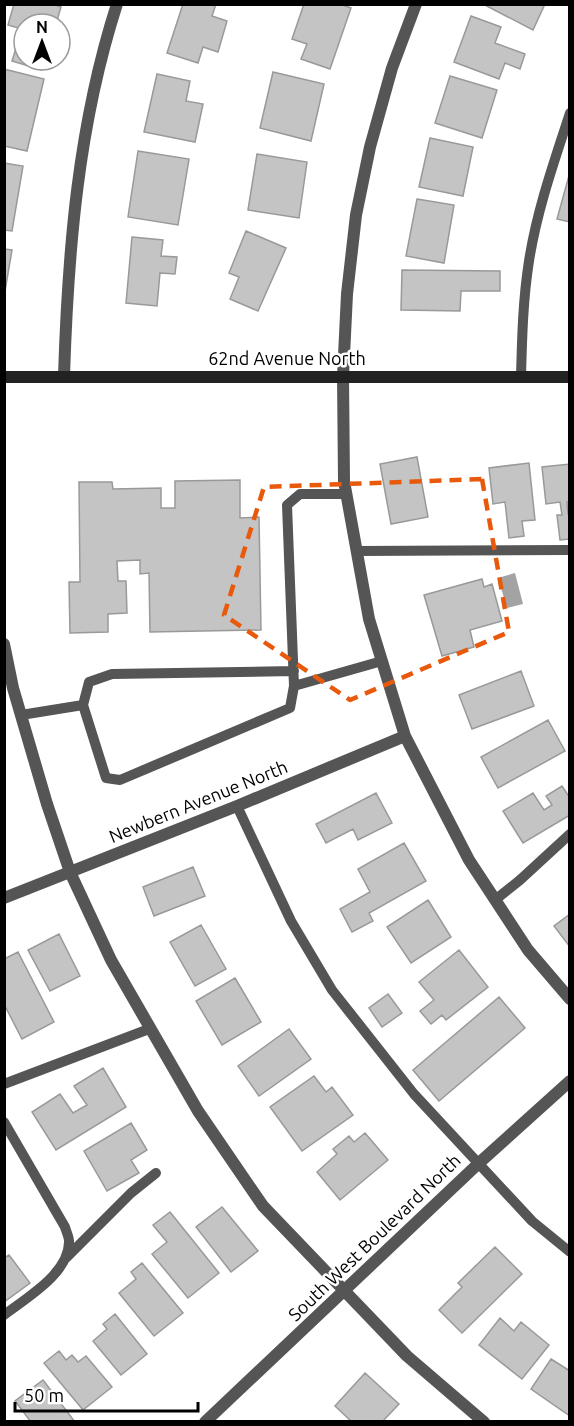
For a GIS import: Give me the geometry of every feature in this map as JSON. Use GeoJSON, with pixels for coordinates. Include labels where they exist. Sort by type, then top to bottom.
{"type":"FeatureCollection","features":[{"type":"Feature","properties":{"kind":"street"},"geometry":{"type":"LineString","coordinates":[[64,376],[67,295],[83,140],[103,49],[117,4]]}},
{"type":"Feature","properties":{"kind":"street"},"geometry":{"type":"LineString","coordinates":[[416,4],[392,68],[370,147],[359,203],[347,294],[343,376],[344,482],[369,619],[405,736],[469,860],[528,951],[570,999]]}},
{"type":"Feature","properties":{"kind":"street","name":"62nd Avenue North"},"geometry":{"type":"LineString","coordinates":[[4,377],[570,377]]}},
{"type":"Feature","properties":{"kind":"street"},"geometry":{"type":"LineString","coordinates":[[4,644],[13,688],[47,804],[70,872],[111,960],[198,1111],[263,1206],[407,1356],[484,1422]]}},
{"type":"Feature","properties":{"kind":"street","name":"Newbern Avenue North"},"geometry":{"type":"LineString","coordinates":[[4,898],[237,806],[405,736]]}},
{"type":"Feature","properties":{"kind":"street","name":"South West Boulevard North"},"geometry":{"type":"LineString","coordinates":[[210,1420],[479,1163],[570,1080]]}},
{"type":"Feature","properties":{"kind":"lane"},"geometry":{"type":"LineString","coordinates":[[521,377],[529,261],[545,188],[570,113]]}},
{"type":"Feature","properties":{"kind":"lane"},"geometry":{"type":"LineString","coordinates":[[294,671],[112,674],[89,682],[83,705],[106,778],[120,780],[290,708],[294,671],[287,504],[300,494],[346,494]]}},
{"type":"Feature","properties":{"kind":"lane"},"geometry":{"type":"LineString","coordinates":[[357,551],[570,550]]}},
{"type":"Feature","properties":{"kind":"lane"},"geometry":{"type":"LineString","coordinates":[[294,686],[382,661]]}},
{"type":"Feature","properties":{"kind":"lane"},"geometry":{"type":"LineString","coordinates":[[21,715],[83,705]]}},
{"type":"Feature","properties":{"kind":"lane"},"geometry":{"type":"LineString","coordinates":[[237,806],[291,921],[332,990],[414,1094],[460,1145],[532,1221],[570,1252]]}},
{"type":"Feature","properties":{"kind":"lane"},"geometry":{"type":"LineString","coordinates":[[495,900],[570,834]]}},
{"type":"Feature","properties":{"kind":"lane"},"geometry":{"type":"LineString","coordinates":[[4,1084],[149,1029]]}},
{"type":"Feature","properties":{"kind":"lane"},"geometry":{"type":"LineString","coordinates":[[4,1122],[65,1227],[69,1242],[65,1258],[56,1274],[4,1315]]}},
{"type":"Feature","properties":{"kind":"lane"},"geometry":{"type":"LineString","coordinates":[[65,1258],[131,1193],[156,1173]]}},
{"type":"Feature","properties":{"kind":"highlighted area"},"geometry":{"type":"Polygon","coordinates":[[[482,479],[509,632],[350,700],[224,615],[264,487],[482,479]]]}},
{"type":"Feature","properties":{"kind":"shaded area"},"geometry":{"type":"Polygon","coordinates":[[[515,573],[523,604],[507,608],[498,578],[515,573]]]}},
{"type":"Feature","properties":{"kind":"building"},"geometry":{"type":"Polygon","coordinates":[[[14,4],[52,4],[61,7],[60,12],[12,12],[12,26],[8,25],[14,4]]]}},
{"type":"Feature","properties":{"kind":"building"},"geometry":{"type":"Polygon","coordinates":[[[183,4],[216,4],[212,16],[227,21],[218,52],[203,47],[198,63],[167,53],[183,4]]]}},
{"type":"Feature","properties":{"kind":"building"},"geometry":{"type":"Polygon","coordinates":[[[304,4],[340,4],[351,8],[330,69],[301,59],[307,44],[292,39],[304,4]]]}},
{"type":"Feature","properties":{"kind":"building"},"geometry":{"type":"Polygon","coordinates":[[[483,4],[545,4],[533,30],[483,4]]]}},
{"type":"Feature","properties":{"kind":"building"},"geometry":{"type":"Polygon","coordinates":[[[471,16],[501,27],[495,43],[525,54],[520,69],[505,63],[499,79],[454,62],[471,16]]]}},
{"type":"Feature","properties":{"kind":"building"},"geometry":{"type":"Polygon","coordinates":[[[4,69],[44,79],[27,151],[4,146],[4,69]]]}},
{"type":"Feature","properties":{"kind":"building"},"geometry":{"type":"Polygon","coordinates":[[[273,72],[324,84],[311,141],[260,128],[273,72]]]}},
{"type":"Feature","properties":{"kind":"building"},"geometry":{"type":"Polygon","coordinates":[[[157,74],[190,81],[186,101],[203,104],[195,142],[144,132],[157,74]]]}},
{"type":"Feature","properties":{"kind":"building"},"geometry":{"type":"Polygon","coordinates":[[[450,76],[497,90],[482,138],[435,123],[450,76]]]}},
{"type":"Feature","properties":{"kind":"building"},"geometry":{"type":"Polygon","coordinates":[[[430,138],[473,147],[463,196],[419,187],[430,138]]]}},
{"type":"Feature","properties":{"kind":"building"},"geometry":{"type":"Polygon","coordinates":[[[138,151],[189,159],[178,225],[128,217],[138,151]]]}},
{"type":"Feature","properties":{"kind":"building"},"geometry":{"type":"Polygon","coordinates":[[[257,154],[307,162],[299,218],[248,210],[257,154]]]}},
{"type":"Feature","properties":{"kind":"building"},"geometry":{"type":"Polygon","coordinates":[[[4,163],[23,166],[12,231],[4,230],[4,163]]]}},
{"type":"Feature","properties":{"kind":"building"},"geometry":{"type":"Polygon","coordinates":[[[570,172],[570,222],[557,219],[570,172]]]}},
{"type":"Feature","properties":{"kind":"building"},"geometry":{"type":"Polygon","coordinates":[[[417,199],[454,205],[444,263],[406,256],[417,199]]]}},
{"type":"Feature","properties":{"kind":"building"},"geometry":{"type":"Polygon","coordinates":[[[246,231],[286,248],[258,311],[230,299],[239,277],[229,273],[246,231]]]}},
{"type":"Feature","properties":{"kind":"building"},"geometry":{"type":"Polygon","coordinates":[[[132,237],[163,240],[161,256],[177,257],[175,274],[160,273],[157,306],[126,303],[132,237]]]}},
{"type":"Feature","properties":{"kind":"building"},"geometry":{"type":"Polygon","coordinates":[[[4,249],[12,250],[4,297],[4,249]]]}},
{"type":"Feature","properties":{"kind":"building"},"geometry":{"type":"Polygon","coordinates":[[[402,270],[500,271],[500,291],[461,291],[460,311],[401,310],[402,270]]]}},
{"type":"Feature","properties":{"kind":"building"},"geometry":{"type":"Polygon","coordinates":[[[417,457],[428,517],[391,524],[380,464],[417,457]]]}},
{"type":"Feature","properties":{"kind":"building"},"geometry":{"type":"Polygon","coordinates":[[[529,463],[535,520],[522,521],[524,536],[509,538],[505,502],[493,504],[489,468],[529,463]]]}},
{"type":"Feature","properties":{"kind":"building"},"geometry":{"type":"Polygon","coordinates":[[[570,464],[570,501],[567,502],[568,514],[570,514],[570,539],[560,540],[557,515],[562,515],[560,502],[546,504],[542,467],[570,464]]]}},
{"type":"Feature","properties":{"kind":"building"},"geometry":{"type":"Polygon","coordinates":[[[240,480],[240,518],[259,517],[261,630],[150,632],[149,573],[140,574],[140,560],[117,561],[118,581],[126,581],[127,613],[108,614],[108,632],[70,633],[69,582],[80,582],[79,482],[112,482],[113,489],[161,488],[161,508],[175,508],[175,481],[240,480]]]}},
{"type":"Feature","properties":{"kind":"building"},"geometry":{"type":"Polygon","coordinates":[[[482,579],[484,587],[492,584],[502,621],[470,630],[474,647],[442,656],[424,595],[482,579]]]}},
{"type":"Feature","properties":{"kind":"building"},"geometry":{"type":"Polygon","coordinates":[[[521,671],[534,706],[472,729],[459,695],[521,671]]]}},
{"type":"Feature","properties":{"kind":"building"},"geometry":{"type":"Polygon","coordinates":[[[548,720],[565,751],[498,788],[481,757],[548,720]]]}},
{"type":"Feature","properties":{"kind":"building"},"geometry":{"type":"Polygon","coordinates":[[[562,786],[570,798],[570,815],[523,843],[503,811],[533,793],[544,810],[552,805],[546,796],[562,786]]]}},
{"type":"Feature","properties":{"kind":"building"},"geometry":{"type":"Polygon","coordinates":[[[376,793],[392,823],[358,840],[353,829],[326,843],[316,824],[376,793]]]}},
{"type":"Feature","properties":{"kind":"building"},"geometry":{"type":"Polygon","coordinates":[[[404,843],[426,881],[369,913],[373,921],[352,932],[340,909],[370,892],[358,869],[404,843]]]}},
{"type":"Feature","properties":{"kind":"building"},"geometry":{"type":"Polygon","coordinates":[[[193,867],[205,896],[154,916],[143,887],[193,867]]]}},
{"type":"Feature","properties":{"kind":"building"},"geometry":{"type":"Polygon","coordinates":[[[428,900],[451,937],[411,963],[387,927],[428,900]]]}},
{"type":"Feature","properties":{"kind":"building"},"geometry":{"type":"Polygon","coordinates":[[[570,914],[570,947],[554,926],[570,914]]]}},
{"type":"Feature","properties":{"kind":"building"},"geometry":{"type":"Polygon","coordinates":[[[201,925],[226,969],[195,986],[170,942],[201,925]]]}},
{"type":"Feature","properties":{"kind":"building"},"geometry":{"type":"Polygon","coordinates":[[[59,934],[80,976],[50,991],[28,950],[59,934]]]}},
{"type":"Feature","properties":{"kind":"building"},"geometry":{"type":"Polygon","coordinates":[[[459,950],[488,987],[446,1020],[442,1015],[431,1024],[420,1011],[434,1000],[419,982],[459,950]]]}},
{"type":"Feature","properties":{"kind":"building"},"geometry":{"type":"Polygon","coordinates":[[[18,952],[54,1022],[22,1039],[4,1004],[4,959],[18,952]]]}},
{"type":"Feature","properties":{"kind":"building"},"geometry":{"type":"Polygon","coordinates":[[[235,978],[261,1022],[222,1045],[196,1001],[235,978]]]}},
{"type":"Feature","properties":{"kind":"building"},"geometry":{"type":"Polygon","coordinates":[[[388,994],[402,1013],[382,1027],[369,1008],[388,994]]]}},
{"type":"Feature","properties":{"kind":"building"},"geometry":{"type":"Polygon","coordinates":[[[499,997],[525,1028],[439,1101],[413,1070],[499,997]]]}},
{"type":"Feature","properties":{"kind":"building"},"geometry":{"type":"Polygon","coordinates":[[[289,1029],[311,1059],[259,1096],[238,1066],[289,1029]]]}},
{"type":"Feature","properties":{"kind":"building"},"geometry":{"type":"Polygon","coordinates":[[[103,1068],[126,1107],[56,1150],[32,1112],[60,1094],[73,1113],[87,1105],[74,1086],[103,1068]]]}},
{"type":"Feature","properties":{"kind":"building"},"geometry":{"type":"Polygon","coordinates":[[[314,1076],[326,1092],[332,1087],[353,1115],[302,1151],[270,1107],[314,1076]]]}},
{"type":"Feature","properties":{"kind":"building"},"geometry":{"type":"Polygon","coordinates":[[[131,1123],[147,1150],[131,1160],[139,1173],[107,1191],[84,1151],[131,1123]]]}},
{"type":"Feature","properties":{"kind":"building"},"geometry":{"type":"Polygon","coordinates":[[[365,1133],[388,1160],[340,1200],[317,1172],[337,1154],[333,1149],[349,1136],[354,1142],[365,1133]]]}},
{"type":"Feature","properties":{"kind":"building"},"geometry":{"type":"Polygon","coordinates":[[[222,1207],[258,1251],[231,1272],[196,1227],[222,1207]]]}},
{"type":"Feature","properties":{"kind":"building"},"geometry":{"type":"Polygon","coordinates":[[[170,1212],[219,1273],[188,1298],[152,1254],[167,1242],[153,1225],[170,1212]]]}},
{"type":"Feature","properties":{"kind":"building"},"geometry":{"type":"Polygon","coordinates":[[[495,1247],[522,1274],[462,1333],[439,1310],[462,1287],[458,1283],[495,1247]]]}},
{"type":"Feature","properties":{"kind":"building"},"geometry":{"type":"Polygon","coordinates":[[[9,1255],[30,1283],[4,1302],[4,1258],[9,1255]]]}},
{"type":"Feature","properties":{"kind":"building"},"geometry":{"type":"Polygon","coordinates":[[[142,1263],[183,1313],[154,1336],[119,1293],[136,1279],[131,1272],[142,1263]]]}},
{"type":"Feature","properties":{"kind":"building"},"geometry":{"type":"Polygon","coordinates":[[[115,1314],[147,1354],[121,1375],[93,1341],[107,1329],[103,1324],[115,1314]]]}},
{"type":"Feature","properties":{"kind":"building"},"geometry":{"type":"Polygon","coordinates":[[[500,1318],[514,1331],[521,1322],[549,1345],[522,1379],[479,1345],[500,1318]]]}},
{"type":"Feature","properties":{"kind":"building"},"geometry":{"type":"Polygon","coordinates":[[[59,1351],[66,1360],[72,1355],[78,1362],[86,1356],[112,1387],[83,1410],[44,1363],[59,1351]]]}},
{"type":"Feature","properties":{"kind":"building"},"geometry":{"type":"Polygon","coordinates":[[[551,1359],[570,1371],[570,1416],[531,1389],[551,1359]]]}},
{"type":"Feature","properties":{"kind":"building"},"geometry":{"type":"Polygon","coordinates":[[[365,1373],[399,1404],[382,1422],[352,1422],[335,1406],[365,1373]]]}},
{"type":"Feature","properties":{"kind":"building"},"geometry":{"type":"Polygon","coordinates":[[[43,1380],[75,1422],[31,1422],[15,1401],[43,1380]]]}}]}
